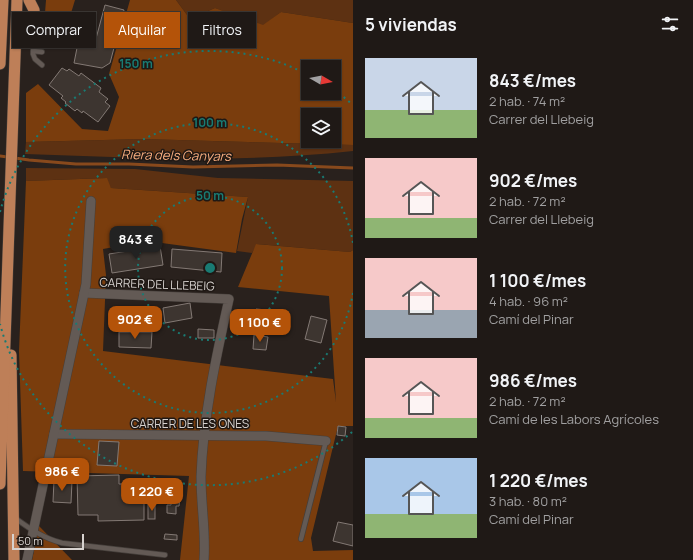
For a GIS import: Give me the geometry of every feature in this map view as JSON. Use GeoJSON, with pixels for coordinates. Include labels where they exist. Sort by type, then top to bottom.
{"type":"FeatureCollection","features":[{"type":"Feature","properties":{"kind":"highway"},"geometry":{"type":"LineString","coordinates":[[0,64],[3,0]]}},
{"type":"Feature","properties":{"kind":"highway"},"geometry":{"type":"LineString","coordinates":[[29,0],[34,12]]}},
{"type":"Feature","properties":{"kind":"highway"},"geometry":{"type":"LineString","coordinates":[[36,0],[36,12]]}},
{"type":"Feature","properties":{"kind":"highway"},"geometry":{"type":"LineString","coordinates":[[0,484],[18,2]]}},
{"type":"Feature","properties":{"kind":"highway"},"geometry":{"type":"LineString","coordinates":[[8,275],[12,380],[14,560]]}},
{"type":"Feature","properties":{"kind":"street"},"geometry":{"type":"LineString","coordinates":[[27,560],[84,293],[91,201]]}},
{"type":"Feature","properties":{"kind":"street","name":"CARRER DEL LLEBEIG"},"geometry":{"type":"LineString","coordinates":[[84,293],[229,299],[219,342],[204,435]]}},
{"type":"Feature","properties":{"kind":"street","name":"CARRER DE LES ONES"},"geometry":{"type":"LineString","coordinates":[[54,434],[266,436],[326,441]]}},
{"type":"Feature","properties":{"kind":"street"},"geometry":{"type":"LineString","coordinates":[[204,435],[201,479],[204,560]]}},
{"type":"Feature","properties":{"kind":"lane"},"geometry":{"type":"LineString","coordinates":[[33,48],[35,58],[42,65]]}},
{"type":"Feature","properties":{"kind":"lane"},"geometry":{"type":"LineString","coordinates":[[33,51],[42,52]]}},
{"type":"Feature","properties":{"kind":"lane"},"geometry":{"type":"LineString","coordinates":[[301,539],[326,441]]}},
{"type":"Feature","properties":{"kind":"lane"},"geometry":{"type":"LineString","coordinates":[[14,517],[34,532],[47,539],[62,543],[165,555]]}},
{"type":"Feature","properties":{"kind":"shaded area"},"geometry":{"type":"Polygon","coordinates":[[[46,0],[75,0],[71,12],[45,12],[46,0]]]}},
{"type":"Feature","properties":{"kind":"shaded area"},"geometry":{"type":"Polygon","coordinates":[[[130,0],[176,0],[188,16],[188,48],[256,48],[256,23],[263,25],[281,12],[353,23],[353,145],[341,145],[341,108],[301,108],[301,144],[143,139],[26,142],[26,93],[38,84],[82,129],[108,131],[119,97],[109,74],[116,48],[180,48],[180,12],[127,12],[130,0]]]}},
{"type":"Feature","properties":{"kind":"shaded area"},"geometry":{"type":"Polygon","coordinates":[[[176,0],[353,0],[353,23],[281,12],[263,26],[256,23],[256,12],[226,12],[215,8],[206,12],[188,12],[188,16],[176,0]]]}},
{"type":"Feature","properties":{"kind":"shaded area"},"geometry":{"type":"Polygon","coordinates":[[[215,8],[226,12],[206,12],[215,8]]]}},
{"type":"Feature","properties":{"kind":"shaded area"},"geometry":{"type":"Polygon","coordinates":[[[143,139],[301,144],[301,148],[341,148],[341,145],[353,145],[353,151],[271,157],[148,158],[25,154],[26,142],[143,139]]]}},
{"type":"Feature","properties":{"kind":"shaded area"},"geometry":{"type":"Polygon","coordinates":[[[26,168],[135,169],[218,178],[353,181],[353,250],[350,252],[257,244],[252,253],[237,251],[248,197],[111,188],[105,178],[26,181],[26,168]]]}},
{"type":"Feature","properties":{"kind":"shaded area"},"geometry":{"type":"Polygon","coordinates":[[[107,178],[111,188],[248,197],[242,219],[236,253],[147,241],[103,249],[106,275],[103,351],[333,379],[336,402],[329,296],[238,287],[256,244],[350,252],[353,250],[353,426],[338,426],[311,538],[313,551],[353,550],[353,560],[180,560],[189,476],[23,471],[19,351],[26,181],[107,178]]]}},
{"type":"Feature","properties":{"kind":"shaded area"},"geometry":{"type":"Polygon","coordinates":[[[39,526],[72,560],[32,560],[39,526]]]}},
{"type":"Feature","properties":{"kind":"building"},"geometry":{"type":"Polygon","coordinates":[[[105,5],[124,10],[123,12],[104,12],[104,48],[114,48],[110,63],[102,68],[74,63],[77,48],[96,48],[96,39],[105,5]]]}},
{"type":"Feature","properties":{"kind":"building"},"geometry":{"type":"Polygon","coordinates":[[[62,68],[67,71],[69,69],[79,76],[81,73],[101,88],[99,92],[108,99],[105,102],[110,106],[98,122],[83,111],[82,113],[77,109],[75,111],[61,98],[63,96],[49,85],[62,68]]]}},
{"type":"Feature","properties":{"kind":"building"},"geometry":{"type":"Polygon","coordinates":[[[160,246],[163,265],[112,273],[109,254],[160,246]]]}},
{"type":"Feature","properties":{"kind":"building"},"geometry":{"type":"Polygon","coordinates":[[[172,249],[222,253],[221,272],[171,267],[172,249]]]}},
{"type":"Feature","properties":{"kind":"building"},"geometry":{"type":"Polygon","coordinates":[[[190,303],[192,318],[165,323],[163,308],[190,303]]]}},
{"type":"Feature","properties":{"kind":"building"},"geometry":{"type":"Polygon","coordinates":[[[256,309],[267,310],[266,322],[255,321],[256,309]]]}},
{"type":"Feature","properties":{"kind":"building"},"geometry":{"type":"Polygon","coordinates":[[[145,312],[158,314],[157,322],[144,321],[145,312]]]}},
{"type":"Feature","properties":{"kind":"building"},"geometry":{"type":"Polygon","coordinates":[[[311,316],[327,320],[321,343],[305,339],[311,316]]]}},
{"type":"Feature","properties":{"kind":"building"},"geometry":{"type":"Polygon","coordinates":[[[198,329],[214,330],[214,338],[198,338],[198,329]]]}},
{"type":"Feature","properties":{"kind":"building"},"geometry":{"type":"Polygon","coordinates":[[[119,332],[152,332],[151,348],[119,347],[119,332]]]}},
{"type":"Feature","properties":{"kind":"building"},"geometry":{"type":"Polygon","coordinates":[[[254,335],[268,337],[266,350],[253,349],[254,335]]]}},
{"type":"Feature","properties":{"kind":"building"},"geometry":{"type":"Polygon","coordinates":[[[338,426],[346,427],[345,436],[337,435],[338,426]]]}},
{"type":"Feature","properties":{"kind":"building"},"geometry":{"type":"Polygon","coordinates":[[[99,441],[119,442],[117,466],[97,465],[99,441]]]}},
{"type":"Feature","properties":{"kind":"building"},"geometry":{"type":"Polygon","coordinates":[[[119,475],[119,484],[144,484],[144,520],[98,521],[98,515],[78,515],[77,476],[119,475]]]}},
{"type":"Feature","properties":{"kind":"building"},"geometry":{"type":"Polygon","coordinates":[[[54,480],[72,481],[71,503],[53,502],[54,480]]]}},
{"type":"Feature","properties":{"kind":"building"},"geometry":{"type":"Polygon","coordinates":[[[170,482],[176,482],[176,488],[170,487],[170,482]]]}},
{"type":"Feature","properties":{"kind":"building"},"geometry":{"type":"Polygon","coordinates":[[[158,483],[164,483],[164,489],[158,489],[158,483]]]}},
{"type":"Feature","properties":{"kind":"building"},"geometry":{"type":"Polygon","coordinates":[[[172,490],[181,491],[179,506],[176,506],[176,514],[167,513],[167,505],[171,505],[172,490]]]}},
{"type":"Feature","properties":{"kind":"building"},"geometry":{"type":"Polygon","coordinates":[[[148,504],[155,504],[155,519],[148,519],[148,504]]]}},
{"type":"Feature","properties":{"kind":"building"},"geometry":{"type":"Polygon","coordinates":[[[338,522],[353,525],[353,546],[333,541],[338,522]]]}},
{"type":"Feature","properties":{"kind":"building"},"geometry":{"type":"Polygon","coordinates":[[[165,534],[177,535],[177,540],[164,539],[165,534]]]}},
{"type":"Feature","properties":{"kind":"waterway","name":"Riera dels Canyars"},"geometry":{"type":"LineString","coordinates":[[0,156],[76,164],[129,164],[193,167],[277,165],[353,168]]}}]}
